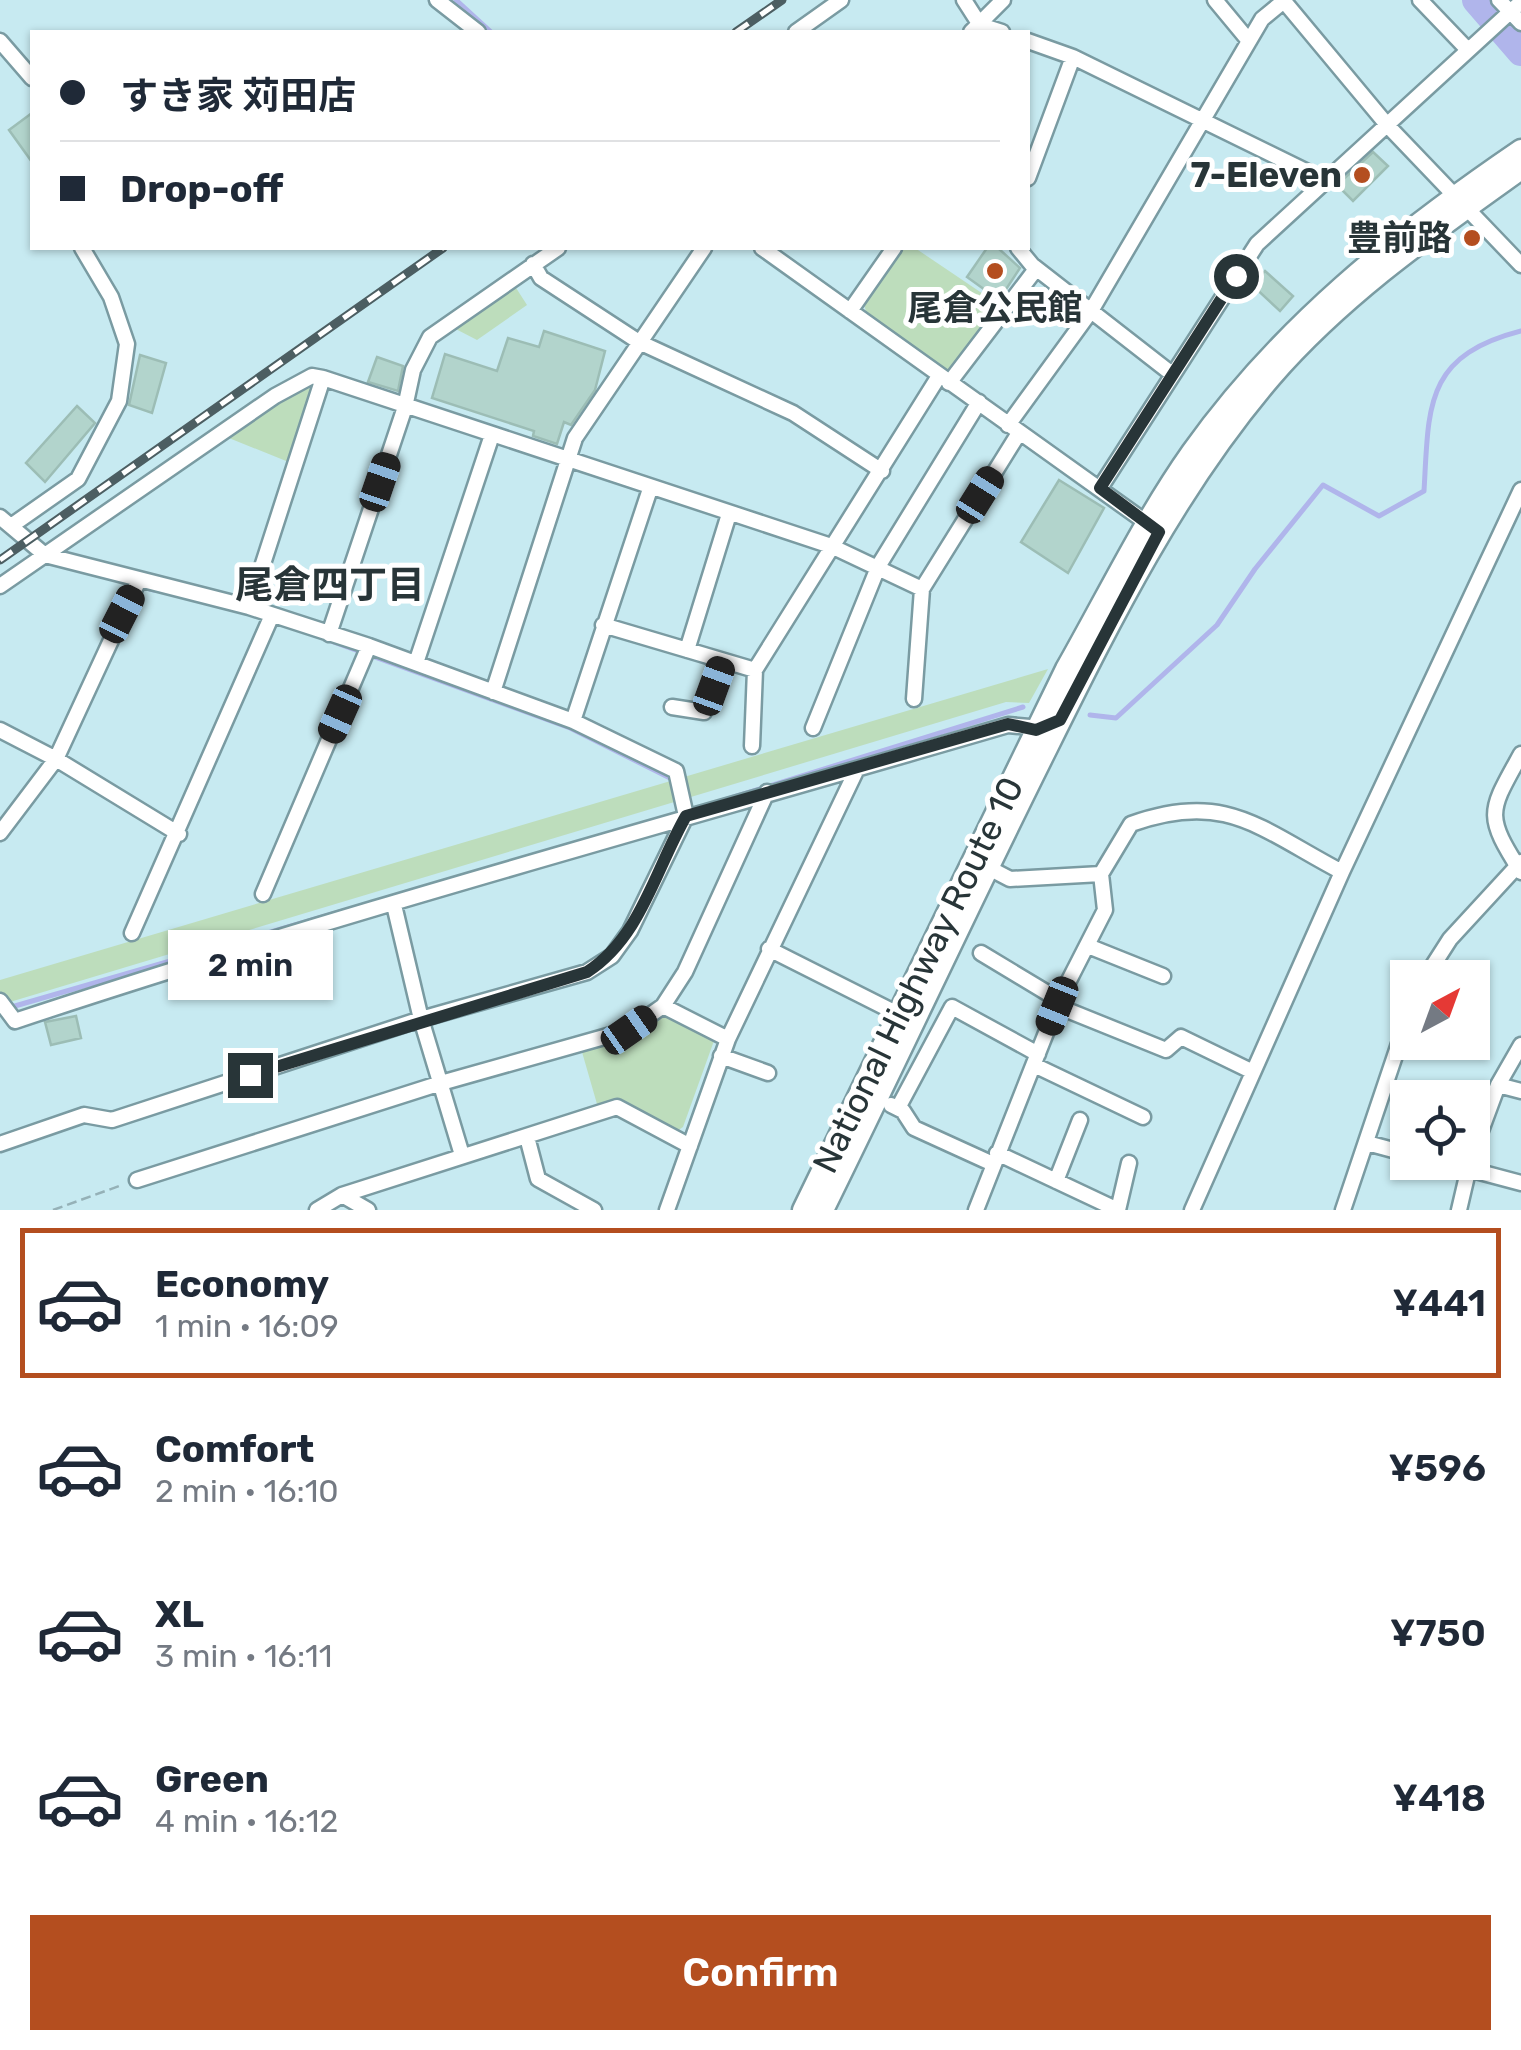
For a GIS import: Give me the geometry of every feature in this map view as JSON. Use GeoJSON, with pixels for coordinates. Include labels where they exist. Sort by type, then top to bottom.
{"type":"FeatureCollection","features":[{"type":"Feature","properties":{"kind":"highway","name":"National Highway Route 10"},"geometry":{"type":"LineString","coordinates":[[1460,201],[1521,150]]}},
{"type":"Feature","properties":{"kind":"highway","name":"National Highway Route 10"},"geometry":{"type":"LineString","coordinates":[[907,1018],[987,867],[1192,452],[1270,355],[1373,256],[1460,201],[1521,169]]}},
{"type":"Feature","properties":{"kind":"highway","name":"National Highway Route 10"},"geometry":{"type":"LineString","coordinates":[[816,1208],[907,1018],[1036,730],[1153,527]]}},
{"type":"Feature","properties":{"kind":"street"},"geometry":{"type":"LineString","coordinates":[[437,0],[475,30]]}},
{"type":"Feature","properties":{"kind":"street"},"geometry":{"type":"LineString","coordinates":[[799,30],[842,0]]}},
{"type":"Feature","properties":{"kind":"street"},"geometry":{"type":"LineString","coordinates":[[964,0],[976,29],[1003,0]]}},
{"type":"Feature","properties":{"kind":"street"},"geometry":{"type":"LineString","coordinates":[[1215,0],[1249,41]]}},
{"type":"Feature","properties":{"kind":"street"},"geometry":{"type":"LineString","coordinates":[[914,699],[922,588],[1262,19],[1284,0],[1388,126],[1521,265]]}},
{"type":"Feature","properties":{"kind":"street"},"geometry":{"type":"LineString","coordinates":[[1420,0],[1468,50]]}},
{"type":"Feature","properties":{"kind":"street"},"geometry":{"type":"LineString","coordinates":[[1100,488],[1257,244],[1468,50],[1503,5],[1521,2]]}},
{"type":"Feature","properties":{"kind":"street"},"geometry":{"type":"LineString","coordinates":[[1503,5],[1521,23]]}},
{"type":"Feature","properties":{"kind":"street"},"geometry":{"type":"LineString","coordinates":[[0,41],[30,76]]}},
{"type":"Feature","properties":{"kind":"street"},"geometry":{"type":"LineString","coordinates":[[1030,42],[1072,57],[1326,181]]}},
{"type":"Feature","properties":{"kind":"street"},"geometry":{"type":"LineString","coordinates":[[1030,172],[1072,57]]}},
{"type":"Feature","properties":{"kind":"street"},"geometry":{"type":"LineString","coordinates":[[0,1144],[84,1115],[112,1120],[421,1019],[587,972],[612,956],[630,931],[686,816],[676,771],[573,721],[369,646],[249,607],[138,582],[45,555],[6,522],[78,479],[119,401],[127,344],[111,297],[83,250]]}},
{"type":"Feature","properties":{"kind":"street"},"geometry":{"type":"LineString","coordinates":[[330,634],[405,407],[413,370],[430,337],[555,250]]}},
{"type":"Feature","properties":{"kind":"street"},"geometry":{"type":"LineString","coordinates":[[493,692],[576,438],[703,250]]}},
{"type":"Feature","properties":{"kind":"street"},"geometry":{"type":"LineString","coordinates":[[765,250],[1153,527]]}},
{"type":"Feature","properties":{"kind":"street"},"geometry":{"type":"LineString","coordinates":[[850,310],[893,250]]}},
{"type":"Feature","properties":{"kind":"street"},"geometry":{"type":"LineString","coordinates":[[1020,250],[1036,268],[1172,374]]}},
{"type":"Feature","properties":{"kind":"street"},"geometry":{"type":"LineString","coordinates":[[533,264],[541,278],[639,342],[793,413],[882,470]]}},
{"type":"Feature","properties":{"kind":"street"},"geometry":{"type":"LineString","coordinates":[[752,746],[754,670],[831,546],[944,379],[1036,268]]}},
{"type":"Feature","properties":{"kind":"street"},"geometry":{"type":"LineString","coordinates":[[0,586],[275,396],[312,376],[831,546],[922,588]]}},
{"type":"Feature","properties":{"kind":"street"},"geometry":{"type":"LineString","coordinates":[[249,607],[323,378]]}},
{"type":"Feature","properties":{"kind":"street"},"geometry":{"type":"LineString","coordinates":[[813,728],[879,565],[978,402]]}},
{"type":"Feature","properties":{"kind":"street"},"geometry":{"type":"LineString","coordinates":[[416,663],[492,435]]}},
{"type":"Feature","properties":{"kind":"street"},"geometry":{"type":"LineString","coordinates":[[573,721],[650,489]]}},
{"type":"Feature","properties":{"kind":"street"},"geometry":{"type":"LineString","coordinates":[[1192,1210],[1342,872],[1521,490]]}},
{"type":"Feature","properties":{"kind":"street"},"geometry":{"type":"LineString","coordinates":[[687,650],[729,514]]}},
{"type":"Feature","properties":{"kind":"street"},"geometry":{"type":"LineString","coordinates":[[0,833],[56,759],[138,582]]}},
{"type":"Feature","properties":{"kind":"street"},"geometry":{"type":"LineString","coordinates":[[132,933],[179,834],[272,615]]}},
{"type":"Feature","properties":{"kind":"street"},"geometry":{"type":"LineString","coordinates":[[603,626],[754,670]]}},
{"type":"Feature","properties":{"kind":"street"},"geometry":{"type":"LineString","coordinates":[[262,894],[369,646]]}},
{"type":"Feature","properties":{"kind":"street"},"geometry":{"type":"LineString","coordinates":[[672,707],[704,712],[723,661]]}},
{"type":"Feature","properties":{"kind":"street"},"geometry":{"type":"LineString","coordinates":[[0,1002],[14,1022],[766,792],[1008,724],[1036,730],[1060,720]]}},
{"type":"Feature","properties":{"kind":"street"},"geometry":{"type":"LineString","coordinates":[[0,730],[56,759],[179,834]]}},
{"type":"Feature","properties":{"kind":"street"},"geometry":{"type":"LineString","coordinates":[[1437,960],[1450,939],[1519,866],[1494,826],[1492,811],[1521,754]]}},
{"type":"Feature","properties":{"kind":"street"},"geometry":{"type":"LineString","coordinates":[[667,1210],[728,1039],[858,769]]}},
{"type":"Feature","properties":{"kind":"street"},"geometry":{"type":"LineString","coordinates":[[138,1180],[441,1083],[629,1030],[663,1006],[685,972],[766,792]]}},
{"type":"Feature","properties":{"kind":"street"},"geometry":{"type":"LineString","coordinates":[[976,1210],[1058,1003],[1106,910],[1101,874],[1131,824],[1194,808],[1242,819],[1342,872]]}},
{"type":"Feature","properties":{"kind":"street"},"geometry":{"type":"LineString","coordinates":[[987,867],[1010,879],[1101,874]]}},
{"type":"Feature","properties":{"kind":"street"},"geometry":{"type":"LineString","coordinates":[[394,904],[421,1019],[462,1155]]}},
{"type":"Feature","properties":{"kind":"street"},"geometry":{"type":"LineString","coordinates":[[1088,946],[1163,976]]}},
{"type":"Feature","properties":{"kind":"street"},"geometry":{"type":"LineString","coordinates":[[769,949],[907,1018]]}},
{"type":"Feature","properties":{"kind":"street"},"geometry":{"type":"LineString","coordinates":[[981,953],[1058,1003],[1166,1050],[1181,1038],[1252,1071]]}},
{"type":"Feature","properties":{"kind":"street"},"geometry":{"type":"LineString","coordinates":[[663,1006],[728,1039]]}},
{"type":"Feature","properties":{"kind":"street"},"geometry":{"type":"LineString","coordinates":[[898,1108],[952,1008],[1143,1117]]}},
{"type":"Feature","properties":{"kind":"street"},"geometry":{"type":"LineString","coordinates":[[1490,1108],[1521,1045]]}},
{"type":"Feature","properties":{"kind":"street"},"geometry":{"type":"LineString","coordinates":[[722,1056],[768,1074]]}},
{"type":"Feature","properties":{"kind":"street"},"geometry":{"type":"LineString","coordinates":[[1343,1210],[1394,1060]]}},
{"type":"Feature","properties":{"kind":"street"},"geometry":{"type":"LineString","coordinates":[[1498,1085],[1521,1091]]}},
{"type":"Feature","properties":{"kind":"street"},"geometry":{"type":"LineString","coordinates":[[870,1095],[898,1108],[914,1128],[1056,1181],[1118,1210],[1129,1163]]}},
{"type":"Feature","properties":{"kind":"street"},"geometry":{"type":"LineString","coordinates":[[317,1210],[342,1195],[617,1107],[690,1146]]}},
{"type":"Feature","properties":{"kind":"street"},"geometry":{"type":"LineString","coordinates":[[1056,1181],[1080,1120]]}},
{"type":"Feature","properties":{"kind":"street"},"geometry":{"type":"LineString","coordinates":[[527,1137],[538,1179],[594,1210]]}},
{"type":"Feature","properties":{"kind":"street"},"geometry":{"type":"LineString","coordinates":[[1366,1143],[1390,1149]]}},
{"type":"Feature","properties":{"kind":"street"},"geometry":{"type":"LineString","coordinates":[[1490,1170],[1521,1183]]}},
{"type":"Feature","properties":{"kind":"street"},"geometry":{"type":"LineString","coordinates":[[1459,1210],[1466,1180]]}},
{"type":"Feature","properties":{"kind":"street"},"geometry":{"type":"LineString","coordinates":[[342,1195],[368,1210]]}},
{"type":"Feature","properties":{"kind":"path"},"geometry":{"type":"LineString","coordinates":[[53,1210],[138,1180]]}},
{"type":"Feature","properties":{"kind":"green space"},"geometry":{"type":"Polygon","coordinates":[[[901,250],[918,250],[1001,306],[953,368],[945,371],[867,315],[863,301],[901,250]]]}},
{"type":"Feature","properties":{"kind":"green space"},"geometry":{"type":"Polygon","coordinates":[[[511,280],[527,305],[477,340],[448,325],[511,280]]]}},
{"type":"Feature","properties":{"kind":"green space"},"geometry":{"type":"Polygon","coordinates":[[[323,378],[296,465],[219,434],[275,396],[323,378]]]}},
{"type":"Feature","properties":{"kind":"green space"},"geometry":{"type":"Polygon","coordinates":[[[1048,669],[1029,703],[1006,702],[0,1005],[0,980],[1048,669]]]}},
{"type":"Feature","properties":{"kind":"green space"},"geometry":{"type":"Polygon","coordinates":[[[667,1011],[715,1038],[683,1127],[677,1131],[618,1098],[597,1104],[582,1052],[627,1037],[667,1011]]]}},
{"type":"Feature","properties":{"kind":"building"},"geometry":{"type":"Polygon","coordinates":[[[30,114],[30,159],[9,130],[30,114]]]}},
{"type":"Feature","properties":{"kind":"building","name":"7-Eleven"},"geometry":{"type":"Polygon","coordinates":[[[1373,152],[1388,166],[1353,201],[1337,185],[1373,152]]]}},
{"type":"Feature","properties":{"kind":"building","name":"尾倉公民館"},"geometry":{"type":"Polygon","coordinates":[[[986,250],[1000,250],[1020,268],[999,300],[967,277],[986,250]]]}},
{"type":"Feature","properties":{"kind":"building"},"geometry":{"type":"Polygon","coordinates":[[[1265,271],[1293,296],[1280,311],[1252,285],[1265,271]]]}},
{"type":"Feature","properties":{"kind":"building"},"geometry":{"type":"Polygon","coordinates":[[[544,331],[605,351],[595,390],[571,425],[564,422],[557,444],[533,436],[534,431],[432,398],[445,354],[497,371],[508,338],[539,347],[544,331]]]}},
{"type":"Feature","properties":{"kind":"building"},"geometry":{"type":"Polygon","coordinates":[[[140,355],[166,363],[152,413],[129,405],[140,355]]]}},
{"type":"Feature","properties":{"kind":"building"},"geometry":{"type":"Polygon","coordinates":[[[377,357],[403,366],[398,391],[368,382],[377,357]]]}},
{"type":"Feature","properties":{"kind":"building"},"geometry":{"type":"Polygon","coordinates":[[[77,406],[95,423],[45,482],[26,463],[77,406]]]}},
{"type":"Feature","properties":{"kind":"building"},"geometry":{"type":"Polygon","coordinates":[[[1059,480],[1104,508],[1068,573],[1021,542],[1059,480]]]}},
{"type":"Feature","properties":{"kind":"building"},"geometry":{"type":"Polygon","coordinates":[[[76,1016],[81,1038],[51,1045],[45,1022],[76,1016]]]}},
{"type":"Feature","properties":{"kind":"waterway"},"geometry":{"type":"LineString","coordinates":[[456,0],[489,30]]}},
{"type":"Feature","properties":{"kind":"waterway"},"geometry":{"type":"LineString","coordinates":[[1476,0],[1521,52]]}},
{"type":"Feature","properties":{"kind":"waterway"},"geometry":{"type":"LineString","coordinates":[[1090,715],[1116,718],[1217,625],[1255,569],[1323,485],[1379,516],[1424,491],[1431,410],[1449,370],[1489,342],[1521,331]]}},
{"type":"Feature","properties":{"kind":"waterway"},"geometry":{"type":"LineString","coordinates":[[117,580],[154,590]]}},
{"type":"Feature","properties":{"kind":"waterway"},"geometry":{"type":"LineString","coordinates":[[328,640],[570,728],[674,780]]}},
{"type":"Feature","properties":{"kind":"waterway"},"geometry":{"type":"LineString","coordinates":[[718,802],[1023,707]]}},
{"type":"Feature","properties":{"kind":"waterway"},"geometry":{"type":"LineString","coordinates":[[8,1008],[343,911]]}},
{"type":"Feature","properties":{"kind":"railway"},"geometry":{"type":"LineString","coordinates":[[739,30],[782,0]]}},
{"type":"Feature","properties":{"kind":"railway"},"geometry":{"type":"LineString","coordinates":[[0,560],[440,250]]}},
{"type":"Feature","properties":{"kind":"place","name":"7-Eleven"},"geometry":{"type":"Point","coordinates":[1362,175]}},
{"type":"Feature","properties":{"kind":"place","name":"豊前路"},"geometry":{"type":"Point","coordinates":[1472,238]}},
{"type":"Feature","properties":{"kind":"place","name":"尾倉公民館"},"geometry":{"type":"Point","coordinates":[995,271]}},
{"type":"Feature","properties":{"kind":"district","name":"尾倉四丁目"},"geometry":{"type":"Point","coordinates":[330,585]}},
{"type":"Feature","properties":{"kind":"route"},"geometry":{"type":"LineString","coordinates":[[250,1075],[421,1019],[587,972],[612,956],[630,931],[686,816],[1008,724],[1036,730],[1060,720],[1159,532],[1100,488],[1236,276]]}}]}
